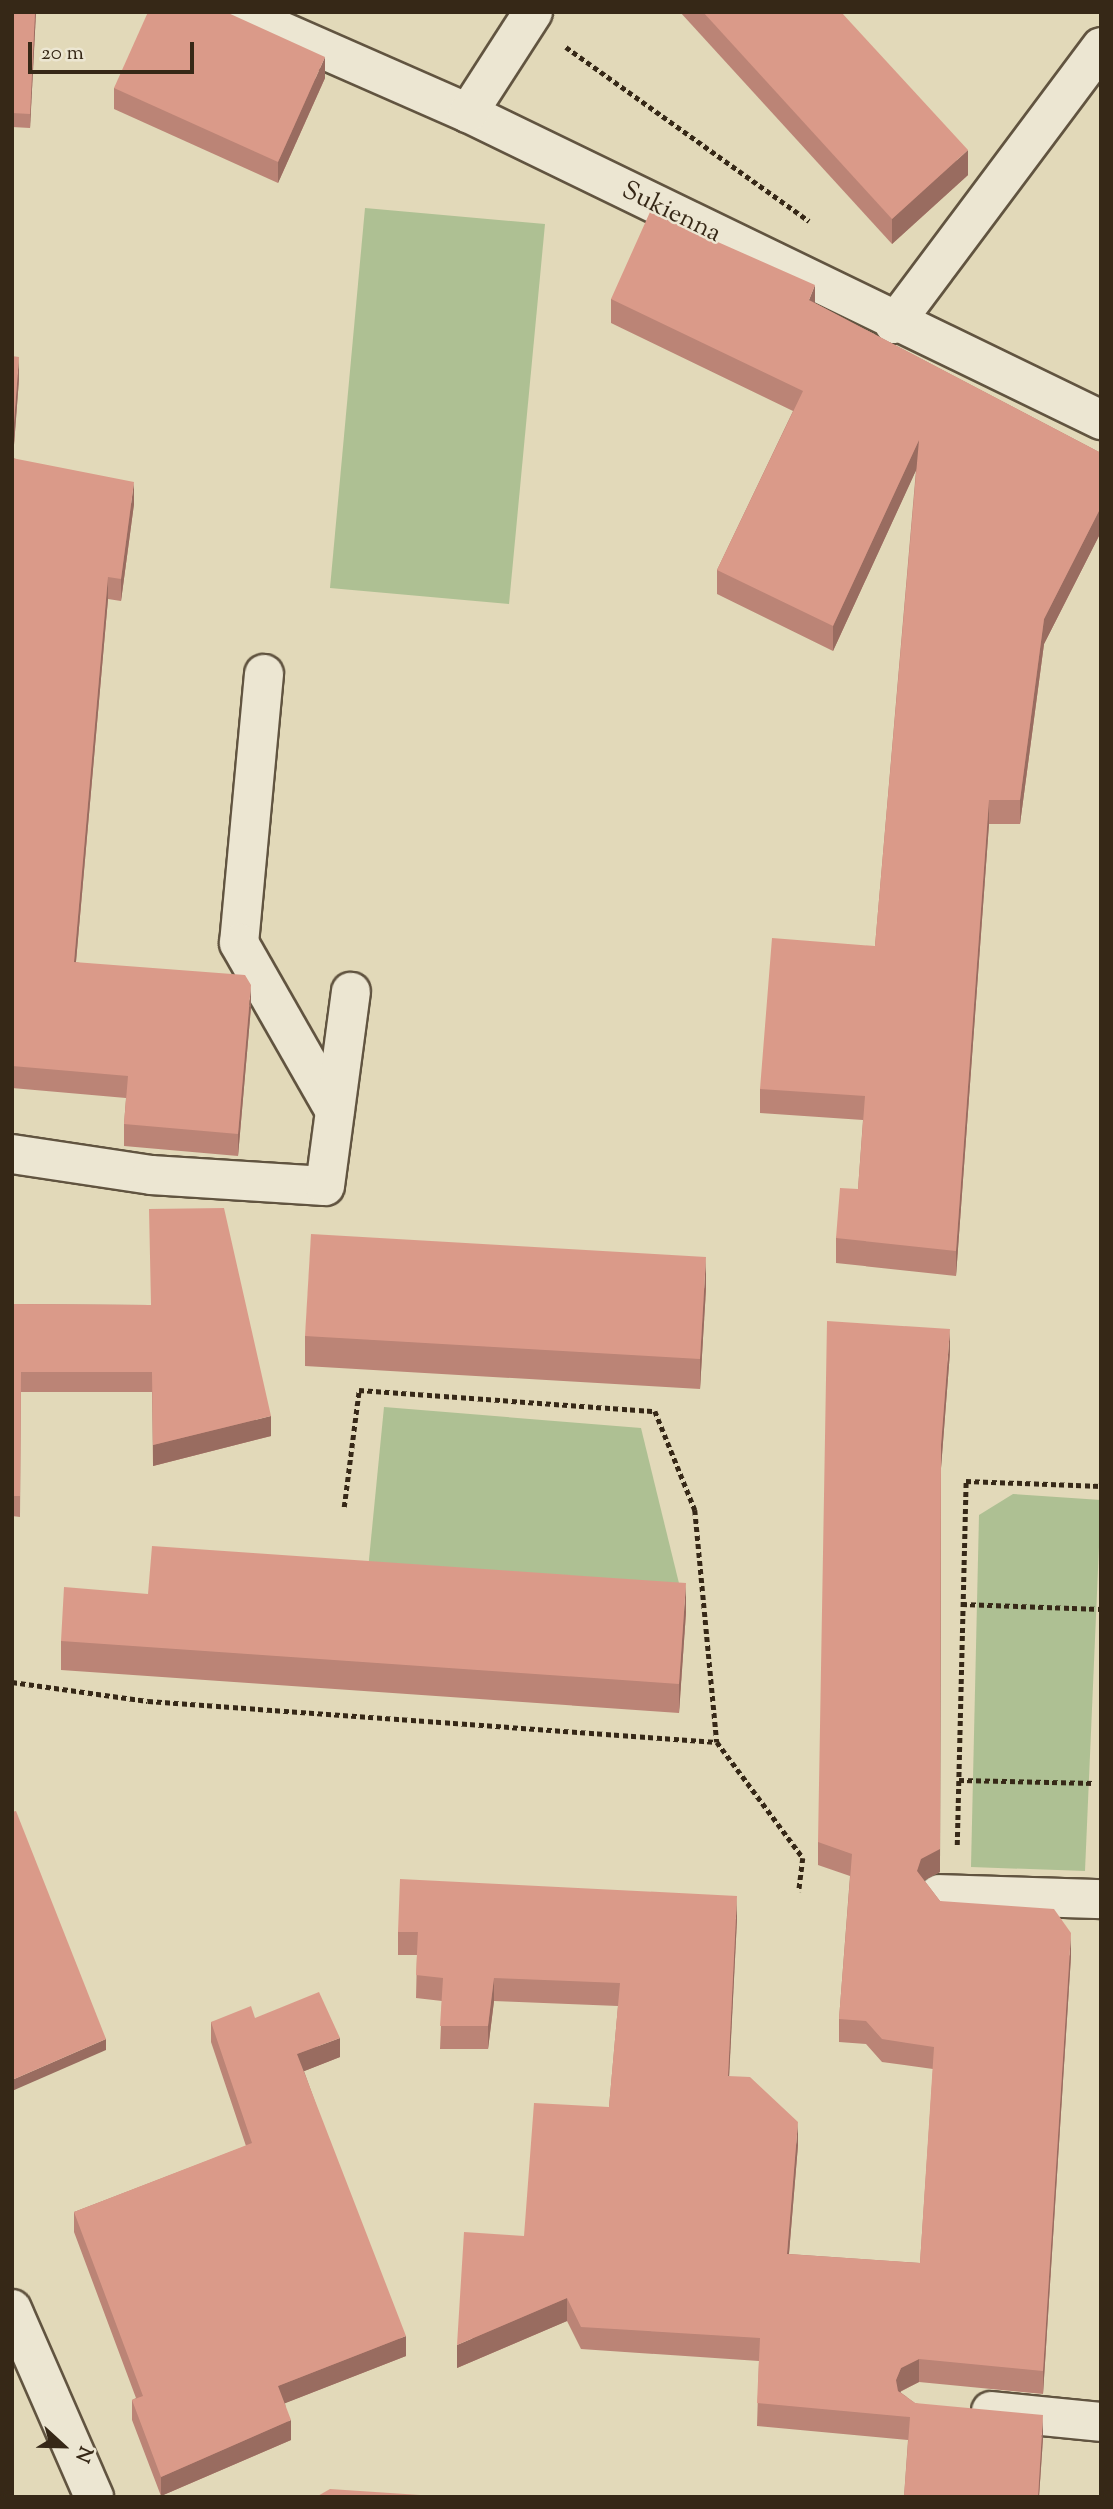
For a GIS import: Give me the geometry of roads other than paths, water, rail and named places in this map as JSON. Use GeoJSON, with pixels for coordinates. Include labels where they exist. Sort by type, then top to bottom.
{"type":"FeatureCollection","features":[{"type":"Feature","properties":{"kind":"street","name":"Sukienna"},"geometry":{"type":"LineString","coordinates":[[238,12],[468,113],[894,324],[1101,420]]}},
{"type":"Feature","properties":{"kind":"street"},"geometry":{"type":"LineString","coordinates":[[468,113],[530,16]]}},
{"type":"Feature","properties":{"kind":"street"},"geometry":{"type":"LineString","coordinates":[[894,324],[1101,47]]}},
{"type":"Feature","properties":{"kind":"street"},"geometry":{"type":"LineString","coordinates":[[264,674],[239,943],[335,1111]]}},
{"type":"Feature","properties":{"kind":"street"},"geometry":{"type":"LineString","coordinates":[[12,1154],[151,1175],[325,1186],[351,992]]}},
{"type":"Feature","properties":{"kind":"street"},"geometry":{"type":"LineString","coordinates":[[947,1895],[1101,1899]]}},
{"type":"Feature","properties":{"kind":"street"},"geometry":{"type":"LineString","coordinates":[[12,2309],[94,2497]]}},
{"type":"Feature","properties":{"kind":"street"},"geometry":{"type":"LineString","coordinates":[[957,2408],[1101,2422]]}}]}
